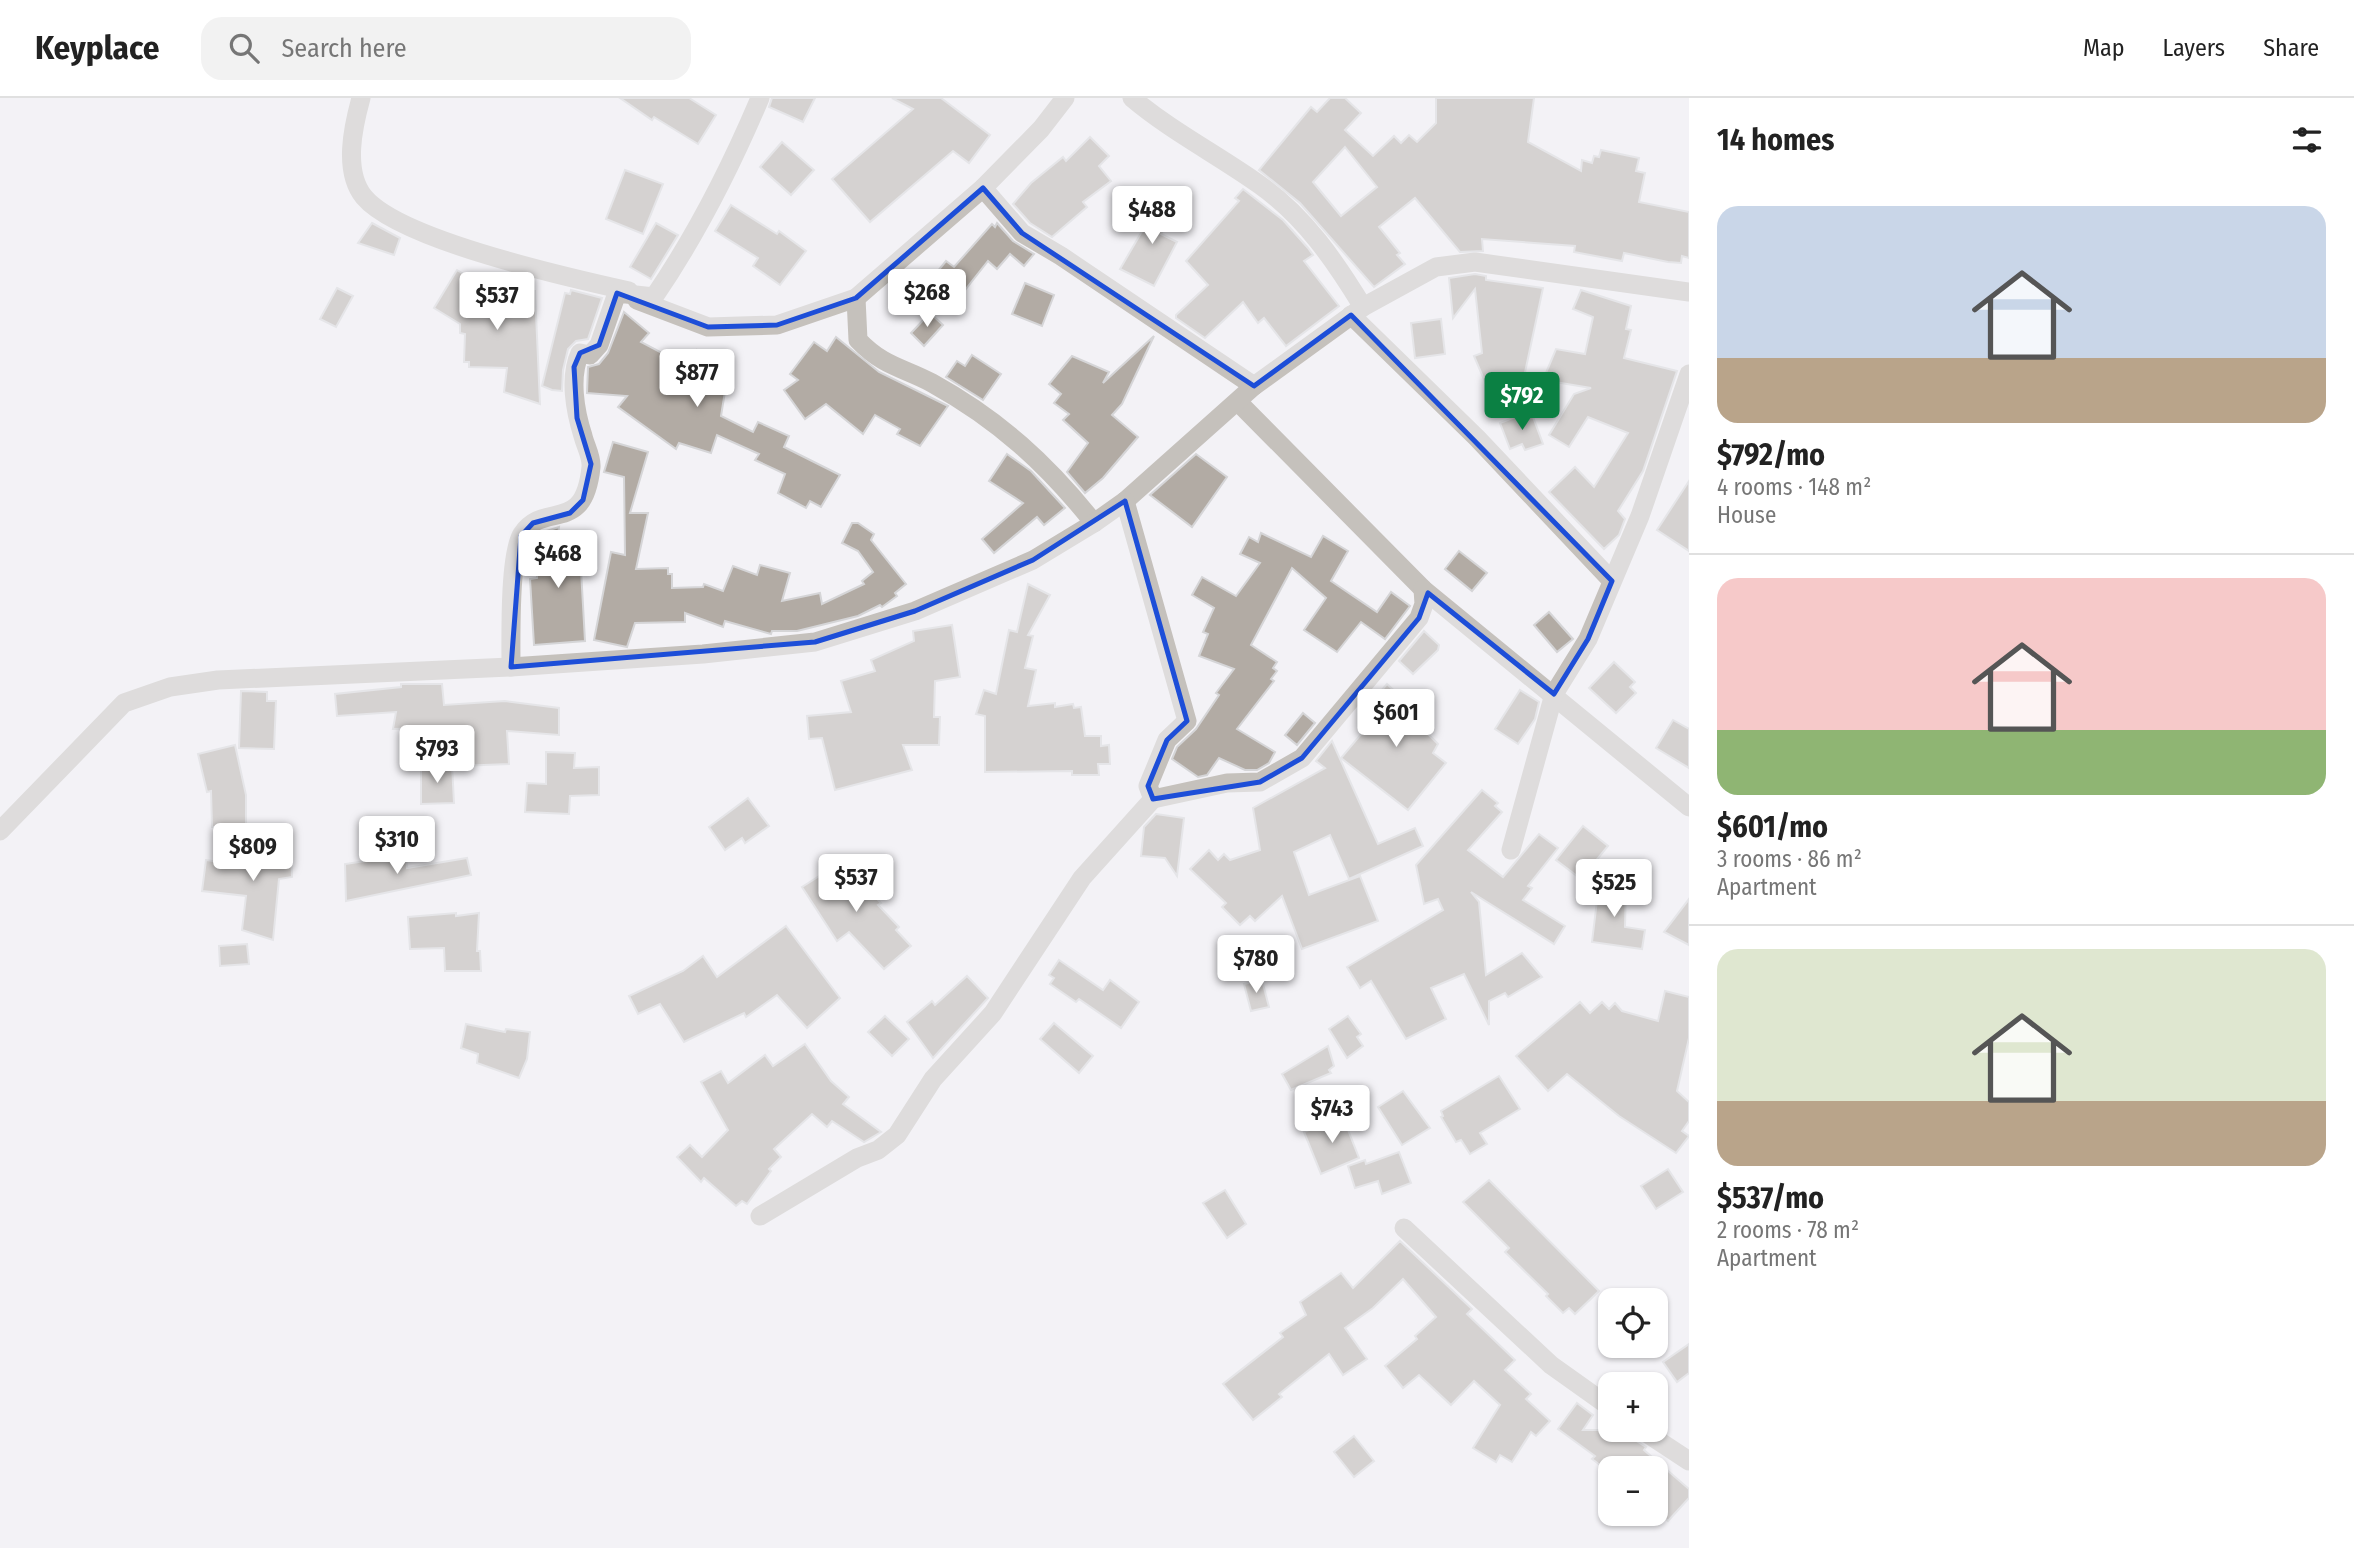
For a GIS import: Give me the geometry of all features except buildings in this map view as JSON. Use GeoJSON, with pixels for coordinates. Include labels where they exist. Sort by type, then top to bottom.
{"type":"FeatureCollection","features":[{"type":"Feature","properties":{"kind":"street"},"geometry":{"type":"LineString","coordinates":[[361,98],[354,125],[352,166],[363,196],[396,222],[440,239],[559,275],[654,297]]}},
{"type":"Feature","properties":{"kind":"street"},"geometry":{"type":"LineString","coordinates":[[654,297],[688,247],[732,164],[760,98]]}},
{"type":"Feature","properties":{"kind":"street"},"geometry":{"type":"LineString","coordinates":[[617,293],[708,327],[777,325],[856,298],[983,188],[1041,129],[1065,98]]}},
{"type":"Feature","properties":{"kind":"street"},"geometry":{"type":"LineString","coordinates":[[1132,98],[1272,195],[1311,231],[1334,259],[1357,311],[1612,581]]}},
{"type":"Feature","properties":{"kind":"street"},"geometry":{"type":"LineString","coordinates":[[983,188],[1022,233],[1105,285],[1254,386]]}},
{"type":"Feature","properties":{"kind":"street"},"geometry":{"type":"LineString","coordinates":[[0,831],[124,703],[170,687],[218,680],[511,667],[704,654],[815,642],[915,611],[1033,560],[1094,523],[1125,501],[1254,386],[1357,311],[1436,267],[1462,262],[1689,292]]}},
{"type":"Feature","properties":{"kind":"street"},"geometry":{"type":"LineString","coordinates":[[617,293],[654,297]]}},
{"type":"Feature","properties":{"kind":"street"},"geometry":{"type":"LineString","coordinates":[[511,667],[512,612],[521,536],[533,523],[570,513],[583,500],[591,464],[577,418],[574,367],[580,353],[590,355],[599,345],[617,293]]}},
{"type":"Feature","properties":{"kind":"street"},"geometry":{"type":"LineString","coordinates":[[856,298],[858,340],[876,359],[931,382],[1013,435],[1059,479],[1094,523]]}},
{"type":"Feature","properties":{"kind":"street"},"geometry":{"type":"LineString","coordinates":[[1511,850],[1554,694],[1588,639],[1654,477],[1689,374]]}},
{"type":"Feature","properties":{"kind":"street"},"geometry":{"type":"LineString","coordinates":[[1238,402],[1423,589],[1689,807]]}},
{"type":"Feature","properties":{"kind":"street"},"geometry":{"type":"LineString","coordinates":[[1125,501],[1187,721],[1167,740],[1148,786],[1153,799]]}},
{"type":"Feature","properties":{"kind":"street"},"geometry":{"type":"LineString","coordinates":[[760,1216],[857,1158],[878,1150],[897,1135],[933,1079],[993,1013],[1082,878],[1153,799],[1227,783],[1260,782],[1303,758],[1419,618],[1424,604],[1423,589]]}},
{"type":"Feature","properties":{"kind":"street"},"geometry":{"type":"LineString","coordinates":[[1404,1228],[1551,1366],[1598,1399]]}},
{"type":"Feature","properties":{"kind":"street"},"geometry":{"type":"LineString","coordinates":[[1660,1442],[1689,1461]]}},
{"type":"Feature","properties":{"kind":"highlighted area"},"geometry":{"type":"Polygon","coordinates":[[[983,188],[1022,233],[1254,386],[1351,315],[1612,581],[1588,639],[1554,694],[1428,593],[1419,618],[1302,758],[1260,782],[1153,799],[1148,786],[1167,740],[1187,721],[1125,501],[1033,560],[915,611],[815,642],[511,667],[521,536],[533,523],[570,513],[583,500],[591,464],[577,418],[574,367],[580,353],[599,345],[617,293],[708,327],[777,325],[856,298],[983,188]]]}}]}
